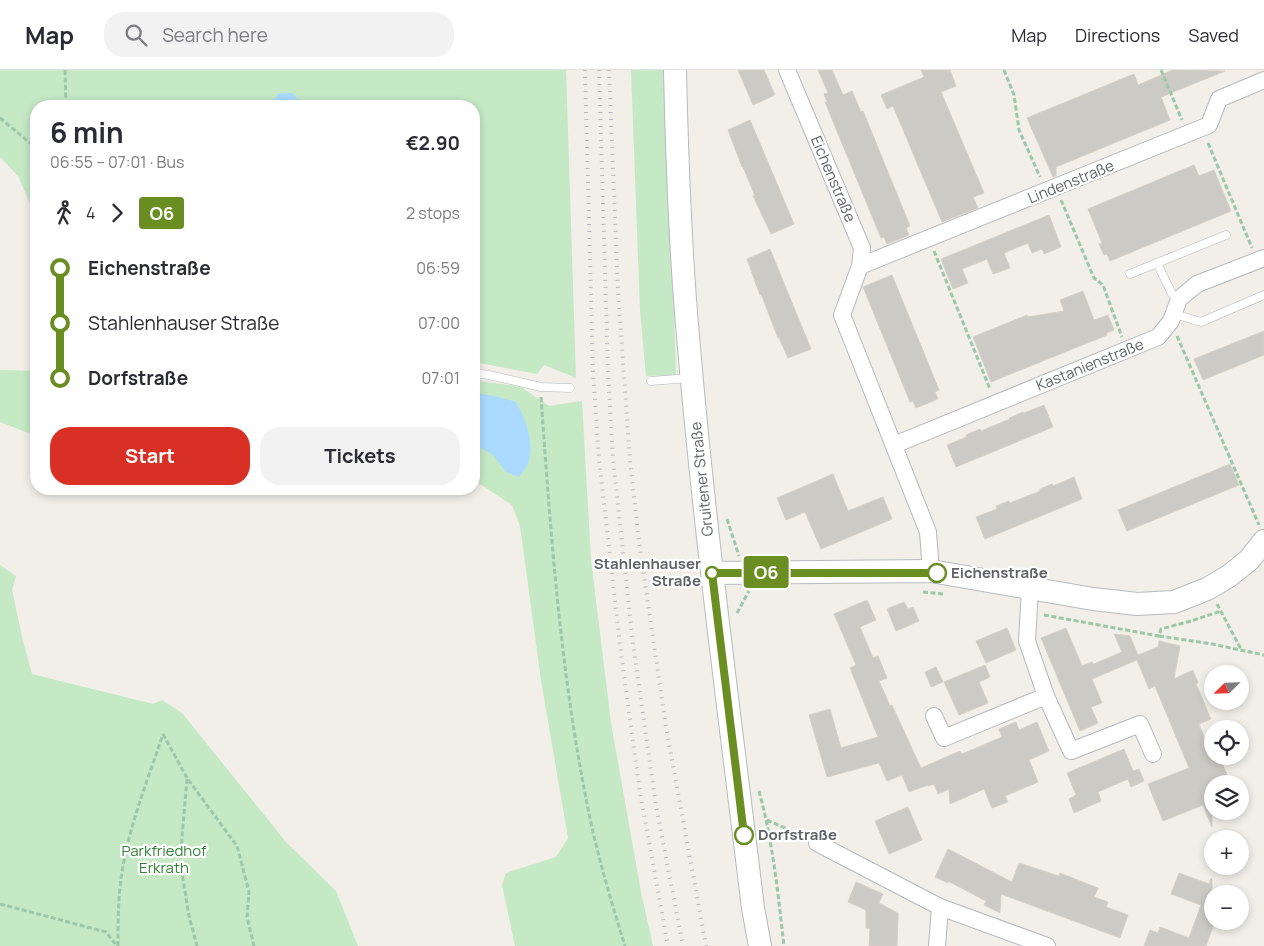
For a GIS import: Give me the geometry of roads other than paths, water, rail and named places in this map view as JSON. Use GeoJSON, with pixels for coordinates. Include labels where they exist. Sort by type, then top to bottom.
{"type":"FeatureCollection","features":[{"type":"Feature","properties":{"kind":"main road","name":"Gruitener Straße"},"geometry":{"type":"LineString","coordinates":[[675,70],[682,256],[691,378],[712,573],[753,908],[760,946]]}},
{"type":"Feature","properties":{"kind":"main road"},"geometry":{"type":"LineString","coordinates":[[712,573],[931,571],[1092,599],[1137,604],[1174,602],[1207,589],[1229,576],[1249,560],[1262,544]]}},
{"type":"Feature","properties":{"kind":"street","name":"Eichenstraße"},"geometry":{"type":"LineString","coordinates":[[788,70],[862,248],[860,266],[842,315],[928,532],[931,571]]}},
{"type":"Feature","properties":{"kind":"street","name":"Lindenstraße"},"geometry":{"type":"LineString","coordinates":[[860,266],[1050,186],[1209,125],[1219,99],[1264,80]]}},
{"type":"Feature","properties":{"kind":"street","name":"Kastanienstraße"},"geometry":{"type":"LineString","coordinates":[[894,445],[1158,337],[1175,311],[1197,284],[1261,259]]}},
{"type":"Feature","properties":{"kind":"street"},"geometry":{"type":"LineString","coordinates":[[1030,588],[1027,641],[1046,696],[1071,751],[1140,724],[1153,754]]}},
{"type":"Feature","properties":{"kind":"street"},"geometry":{"type":"LineString","coordinates":[[934,716],[944,738],[1046,696]]}},
{"type":"Feature","properties":{"kind":"street"},"geometry":{"type":"LineString","coordinates":[[818,843],[940,907],[1047,946]]}},
{"type":"Feature","properties":{"kind":"street"},"geometry":{"type":"LineString","coordinates":[[937,946],[940,907]]}},
{"type":"Feature","properties":{"kind":"lane"},"geometry":{"type":"LineString","coordinates":[[1130,274],[1226,235]]}},
{"type":"Feature","properties":{"kind":"lane"},"geometry":{"type":"LineString","coordinates":[[1157,263],[1172,294],[1175,311],[1201,322],[1264,295]]}},
{"type":"Feature","properties":{"kind":"lane"},"geometry":{"type":"LineString","coordinates":[[480,373],[541,387],[570,388]]}},
{"type":"Feature","properties":{"kind":"lane"},"geometry":{"type":"LineString","coordinates":[[651,381],[691,378]]}},
{"type":"Feature","properties":{"kind":"water"},"geometry":{"type":"Polygon","coordinates":[[[279,93],[293,93],[298,100],[274,100],[279,93]]]}},
{"type":"Feature","properties":{"kind":"water"},"geometry":{"type":"Polygon","coordinates":[[[480,394],[516,402],[526,424],[530,440],[528,464],[519,477],[506,472],[492,454],[480,448],[480,394]]]}},
{"type":"Feature","properties":{"kind":"railway"},"geometry":{"type":"LineString","coordinates":[[585,70],[593,371],[599,460],[620,645],[640,793],[668,946]]}},
{"type":"Feature","properties":{"kind":"railway"},"geometry":{"type":"LineString","coordinates":[[599,70],[608,371],[613,459],[633,644],[656,806],[683,946]]}},
{"type":"Feature","properties":{"kind":"railway"},"geometry":{"type":"LineString","coordinates":[[609,70],[618,290],[630,461],[639,542],[666,727],[706,946]]}},
{"type":"Feature","properties":{"kind":"place","name":"Stahlenhauser Straße"},"geometry":{"type":"Point","coordinates":[712,573]}},
{"type":"Feature","properties":{"kind":"place","name":"Eichenstraße"},"geometry":{"type":"Point","coordinates":[937,573]}},
{"type":"Feature","properties":{"kind":"place","name":"Dorfstraße"},"geometry":{"type":"Point","coordinates":[744,835]}},
{"type":"Feature","properties":{"kind":"park label","name":"Parkfriedhof Erkrath"},"geometry":{"type":"Point","coordinates":[164,860]}}]}
